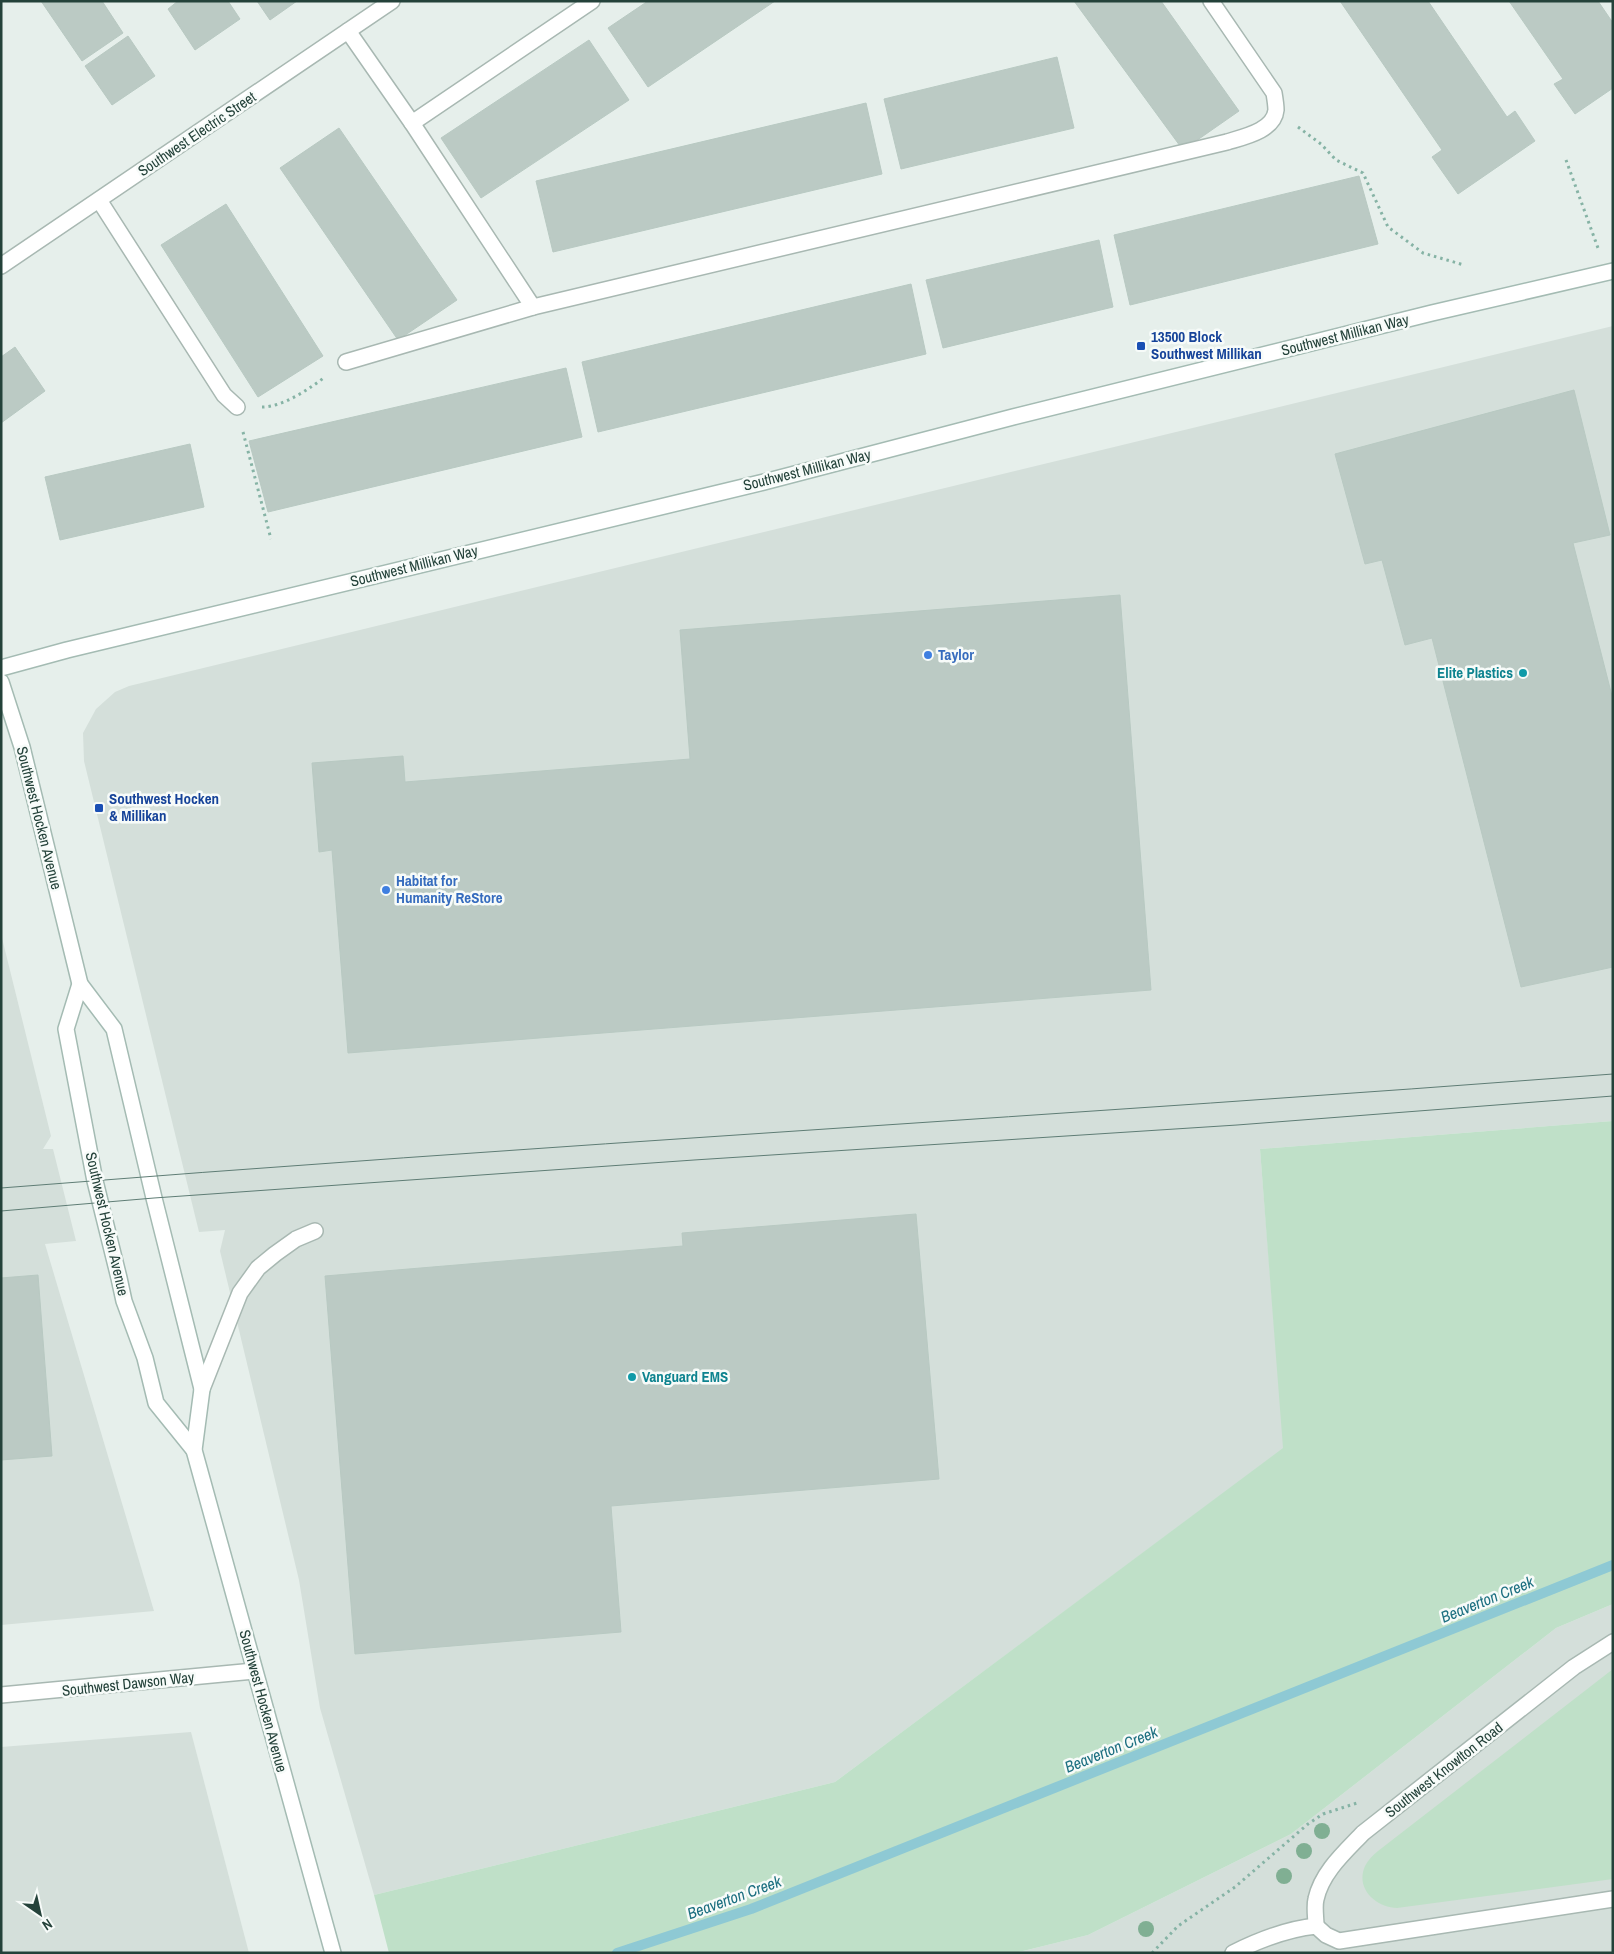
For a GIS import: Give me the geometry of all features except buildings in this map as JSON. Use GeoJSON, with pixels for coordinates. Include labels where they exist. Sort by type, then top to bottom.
{"type":"FeatureCollection","features":[{"type":"Feature","properties":{"kind":"street","name":"Southwest Electric Street"},"geometry":{"type":"LineString","coordinates":[[1,266],[392,1]]}},
{"type":"Feature","properties":{"kind":"street"},"geometry":{"type":"LineString","coordinates":[[412,123],[592,1]]}},
{"type":"Feature","properties":{"kind":"street"},"geometry":{"type":"LineString","coordinates":[[346,362],[533,307],[1227,142],[1267,126],[1276,112],[1274,94],[1211,1]]}},
{"type":"Feature","properties":{"kind":"street"},"geometry":{"type":"LineString","coordinates":[[348,31],[412,123],[533,307]]}},
{"type":"Feature","properties":{"kind":"street"},"geometry":{"type":"LineString","coordinates":[[99,200],[224,395],[236,406]]}},
{"type":"Feature","properties":{"kind":"street","name":"Southwest Millikan Way"},"geometry":{"type":"LineString","coordinates":[[1,668],[67,650],[764,482],[1013,417],[1432,313],[1610,272]]}},
{"type":"Feature","properties":{"kind":"street","name":"Southwest Hocken Avenue"},"geometry":{"type":"LineString","coordinates":[[1,682],[22,747],[80,984],[114,1029],[202,1389],[194,1450],[333,1953]]}},
{"type":"Feature","properties":{"kind":"street","name":"Southwest Hocken Avenue"},"geometry":{"type":"LineString","coordinates":[[80,984],[66,1029],[95,1180],[124,1301],[144,1358],[156,1402],[194,1450]]}},
{"type":"Feature","properties":{"kind":"street"},"geometry":{"type":"LineString","coordinates":[[202,1389],[240,1293],[258,1268],[296,1239],[315,1231]]}},
{"type":"Feature","properties":{"kind":"street","name":"Southwest Knowlton Road"},"geometry":{"type":"LineString","coordinates":[[1316,1926],[1316,1899],[1325,1876],[1341,1855],[1363,1833],[1574,1667],[1613,1642]]}},
{"type":"Feature","properties":{"kind":"street","name":"Southwest Dawson Way"},"geometry":{"type":"LineString","coordinates":[[1,1695],[254,1671]]}},
{"type":"Feature","properties":{"kind":"street"},"geometry":{"type":"LineString","coordinates":[[1233,1953],[1296,1928],[1316,1926],[1326,1935],[1339,1941],[1613,1899]]}},
{"type":"Feature","properties":{"kind":"path"},"geometry":{"type":"LineString","coordinates":[[1276,112],[1321,144],[1336,160],[1363,173],[1388,228],[1423,253],[1464,265]]}},
{"type":"Feature","properties":{"kind":"path"},"geometry":{"type":"LineString","coordinates":[[1566,160],[1610,272]]}},
{"type":"Feature","properties":{"kind":"path"},"geometry":{"type":"LineString","coordinates":[[271,539],[236,406],[269,407],[305,391],[346,362]]}},
{"type":"Feature","properties":{"kind":"path"},"geometry":{"type":"LineString","coordinates":[[1152,1953],[1178,1926],[1235,1887],[1308,1824],[1323,1814],[1364,1801]]}},
{"type":"Feature","properties":{"kind":"shaded area"},"geometry":{"type":"Polygon","coordinates":[[[1613,326],[1613,1121],[1260,1149],[1284,1448],[835,1782],[374,1895],[320,1708],[299,1580],[220,1251],[225,1230],[199,1232],[84,761],[83,733],[96,709],[115,692],[129,686],[1613,326]]]}},
{"type":"Feature","properties":{"kind":"shaded area"},"geometry":{"type":"Polygon","coordinates":[[[1,934],[51,1136],[43,1149],[53,1149],[76,1241],[45,1244],[154,1611],[1,1625],[1,934]]]}},
{"type":"Feature","properties":{"kind":"shaded area"},"geometry":{"type":"Polygon","coordinates":[[[1613,1604],[1613,1953],[1015,1953],[1088,1935],[1291,1834],[1556,1628],[1613,1604]]]}},
{"type":"Feature","properties":{"kind":"shaded area"},"geometry":{"type":"Polygon","coordinates":[[[191,1732],[249,1953],[1,1953],[1,1747],[191,1732]]]}},
{"type":"Feature","properties":{"kind":"green space"},"geometry":{"type":"Polygon","coordinates":[[[1613,1121],[1613,1604],[1556,1628],[1291,1834],[1088,1935],[1015,1953],[389,1953],[374,1895],[835,1782],[1283,1448],[1260,1149],[1613,1121]]]}},
{"type":"Feature","properties":{"kind":"green space"},"geometry":{"type":"Polygon","coordinates":[[[1613,1669],[1613,1879],[1397,1908],[1382,1904],[1369,1895],[1363,1882],[1363,1874],[1366,1864],[1374,1854],[1613,1669]]]}},
{"type":"Feature","properties":{"kind":"waterway","name":"Beaverton Creek"},"geometry":{"type":"LineString","coordinates":[[617,1953],[751,1909],[1613,1565]]}},
{"type":"Feature","properties":{"kind":"tram line"},"geometry":{"type":"LineString","coordinates":[[1,1188],[202,1172],[1613,1074]]}},
{"type":"Feature","properties":{"kind":"tram line"},"geometry":{"type":"LineString","coordinates":[[1,1211],[154,1198],[694,1160],[1237,1125],[1613,1096]]}},
{"type":"Feature","properties":{"kind":"place","name":"13500 Block Southwest Millikan"},"geometry":{"type":"Point","coordinates":[1141,346]}},
{"type":"Feature","properties":{"kind":"place","name":"Taylor"},"geometry":{"type":"Point","coordinates":[928,655]}},
{"type":"Feature","properties":{"kind":"place","name":"Elite Plastics"},"geometry":{"type":"Point","coordinates":[1523,673]}},
{"type":"Feature","properties":{"kind":"place","name":"Southwest Hocken & Millikan"},"geometry":{"type":"Point","coordinates":[99,808]}},
{"type":"Feature","properties":{"kind":"place","name":"Habitat for Humanity ReStore"},"geometry":{"type":"Point","coordinates":[386,890]}},
{"type":"Feature","properties":{"kind":"place","name":"Vanguard EMS"},"geometry":{"type":"Point","coordinates":[632,1377]}}]}
